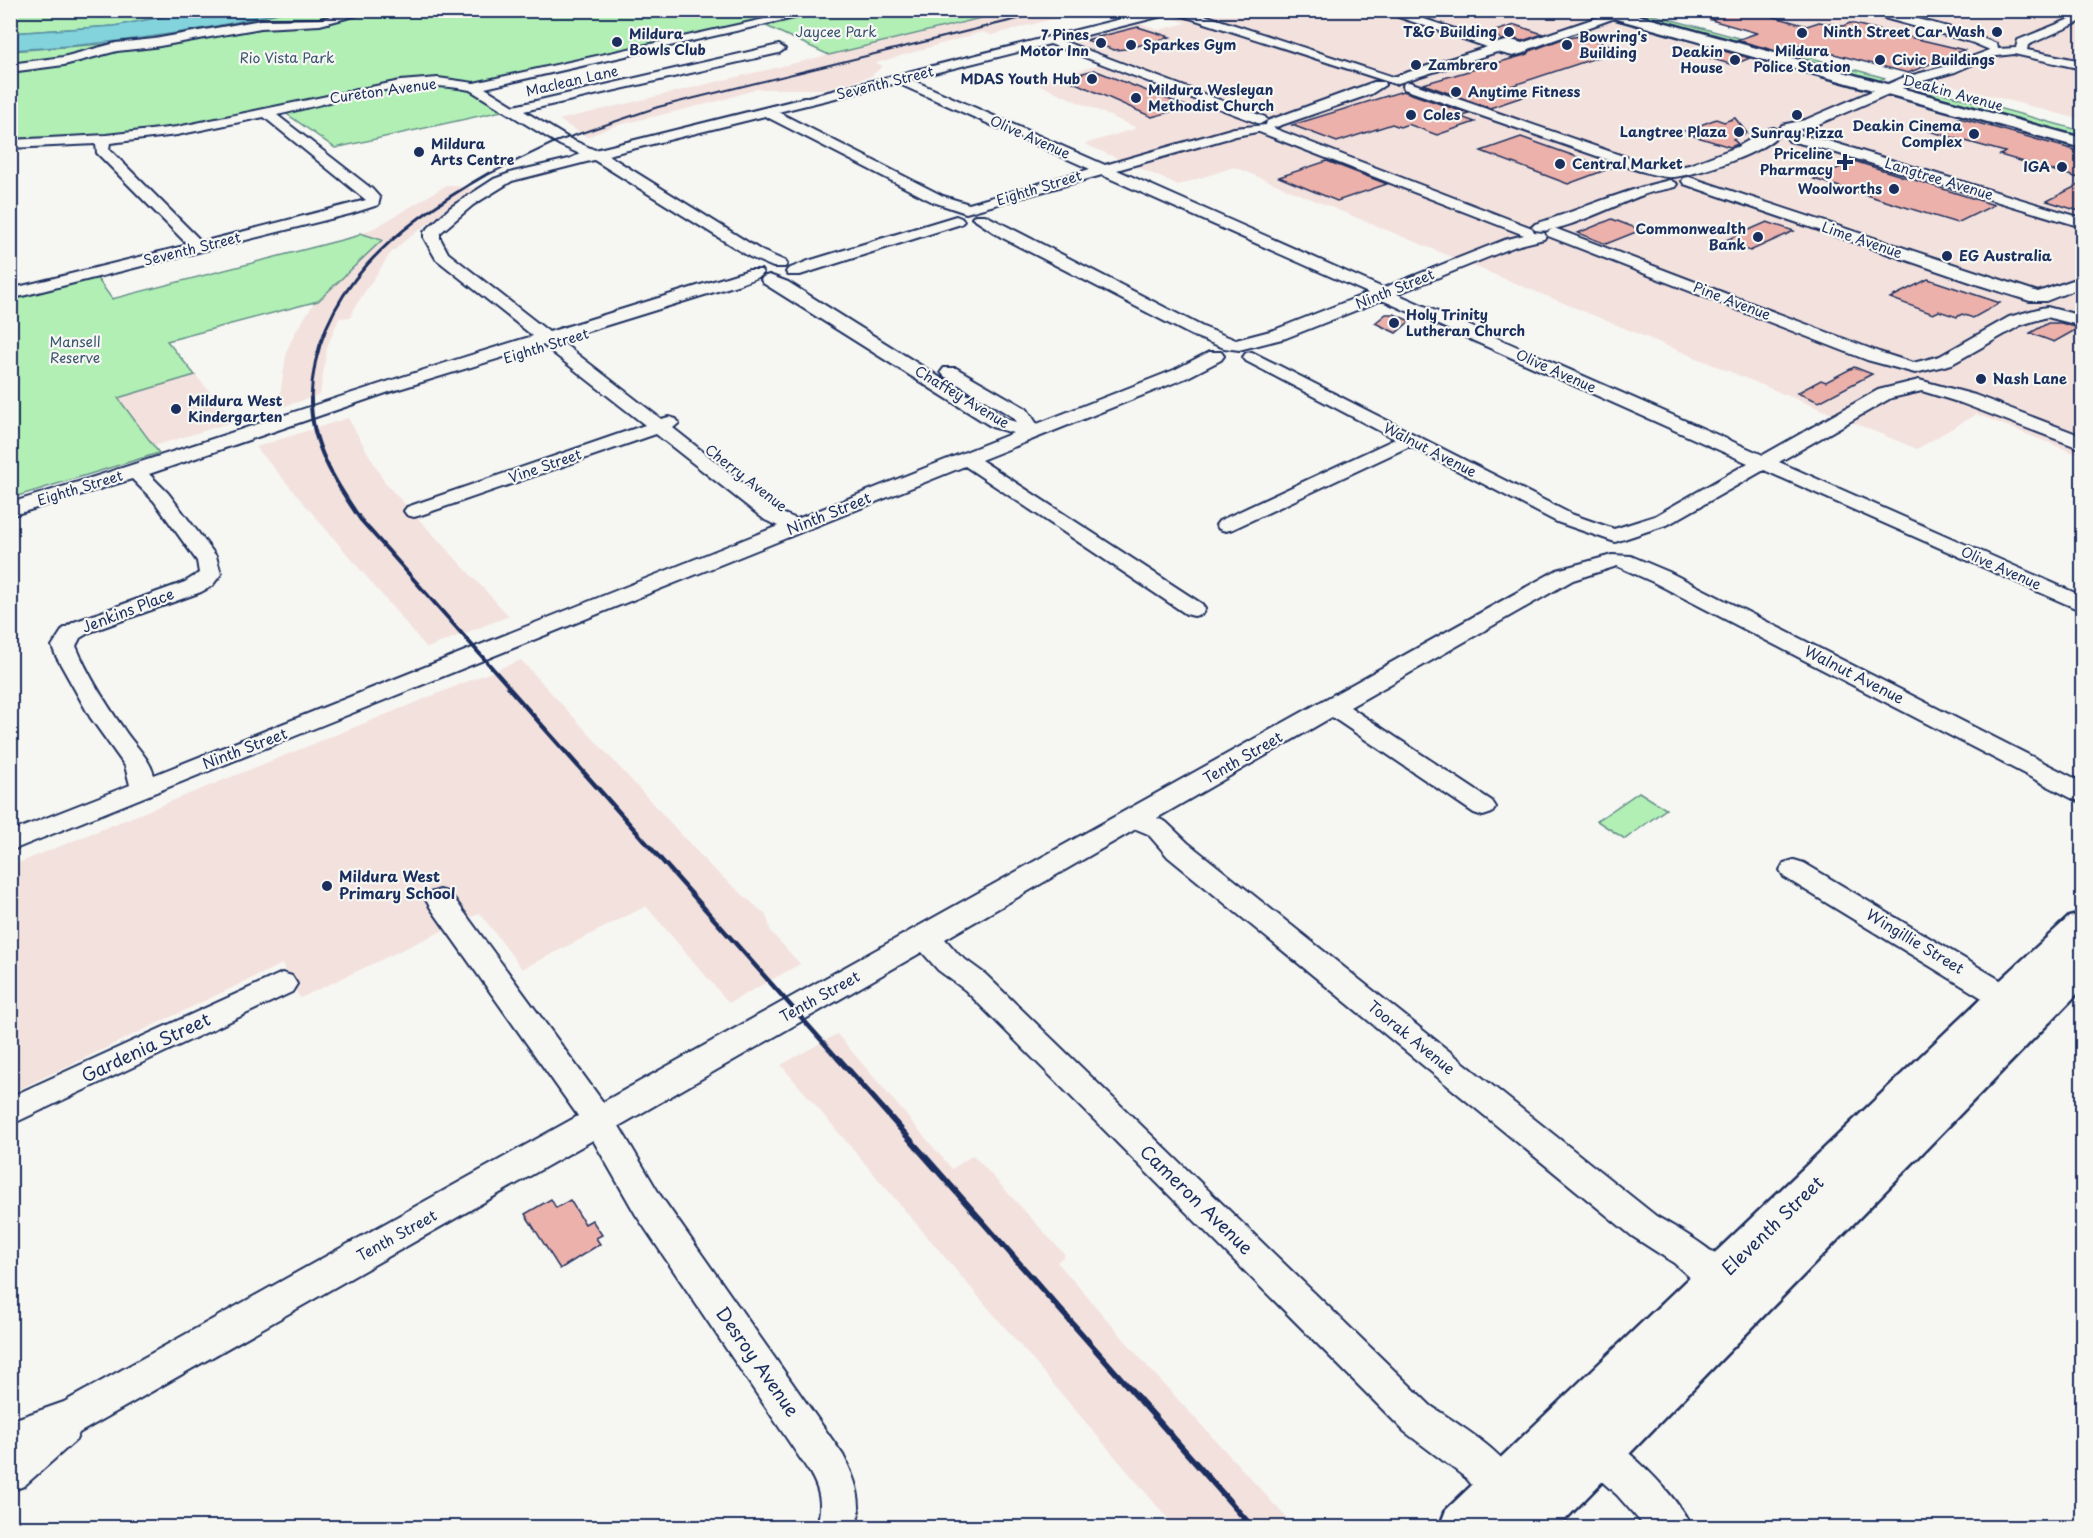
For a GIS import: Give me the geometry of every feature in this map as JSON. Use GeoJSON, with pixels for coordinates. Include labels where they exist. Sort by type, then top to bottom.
{"type":"FeatureCollection","features":[{"type":"Feature","properties":{"kind":"main road","name":"Deakin Avenue"},"geometry":{"type":"LineString","coordinates":[[1600,10],[1624,13],[1903,87],[2082,128]]}},
{"type":"Feature","properties":{"kind":"main road","name":"Deakin Avenue"},"geometry":{"type":"LineString","coordinates":[[1649,10],[2082,143]]}},
{"type":"Feature","properties":{"kind":"main road"},"geometry":{"type":"LineString","coordinates":[[1501,1514],[1583,1448],[1722,1292],[2020,1007],[2082,927]]}},
{"type":"Feature","properties":{"kind":"main road"},"geometry":{"type":"LineString","coordinates":[[2020,1007],[2082,966]]}},
{"type":"Feature","properties":{"kind":"street"},"geometry":{"type":"LineString","coordinates":[[10,68],[64,61],[116,47],[163,42],[247,26],[320,22],[372,10]]}},
{"type":"Feature","properties":{"kind":"street","name":"Cureton Avenue"},"geometry":{"type":"LineString","coordinates":[[10,144],[104,141],[170,132],[368,91],[414,84],[448,83],[474,87],[823,10]]}},
{"type":"Feature","properties":{"kind":"street","name":"Seventh Street"},"geometry":{"type":"LineString","coordinates":[[586,158],[905,78],[1053,44],[1175,10]]}},
{"type":"Feature","properties":{"kind":"street","name":"Lime Avenue"},"geometry":{"type":"LineString","coordinates":[[1175,10],[2043,305],[2082,321]]}},
{"type":"Feature","properties":{"kind":"street"},"geometry":{"type":"LineString","coordinates":[[1383,10],[1508,47]]}},
{"type":"Feature","properties":{"kind":"street"},"geometry":{"type":"LineString","coordinates":[[1392,10],[1508,47]]}},
{"type":"Feature","properties":{"kind":"street"},"geometry":{"type":"LineString","coordinates":[[1860,10],[2082,65]]}},
{"type":"Feature","properties":{"kind":"street"},"geometry":{"type":"LineString","coordinates":[[2064,10],[2082,14]]}},
{"type":"Feature","properties":{"kind":"street","name":"Eighth Street"},"geometry":{"type":"LineString","coordinates":[[10,510],[325,409],[391,394],[558,338],[761,276],[786,278],[787,269],[814,264],[964,215],[1100,176],[1113,169],[1255,124],[1421,77],[1508,47],[1624,13]]}},
{"type":"Feature","properties":{"kind":"street","name":"Ninth Street"},"geometry":{"type":"LineString","coordinates":[[10,832],[388,693],[477,653],[1233,355],[1280,334],[1639,191],[1699,171],[1903,87],[1941,76],[1951,69],[2022,43],[2082,14]]}},
{"type":"Feature","properties":{"kind":"street","name":"Pine Avenue"},"geometry":{"type":"LineString","coordinates":[[1053,44],[1863,358],[2082,437]]}},
{"type":"Feature","properties":{"kind":"street","name":"Maclean Lane"},"geometry":{"type":"LineString","coordinates":[[513,110],[778,49]]}},
{"type":"Feature","properties":{"kind":"street"},"geometry":{"type":"LineString","coordinates":[[642,50],[681,70]]}},
{"type":"Feature","properties":{"kind":"street","name":"Olive Avenue"},"geometry":{"type":"LineString","coordinates":[[905,78],[1113,169],[1259,240],[1389,291],[1768,460],[2082,604]]}},
{"type":"Feature","properties":{"kind":"street","name":"Chaffey Avenue"},"geometry":{"type":"LineString","coordinates":[[474,87],[706,230],[761,276],[842,323],[1004,426],[1033,433]]}},
{"type":"Feature","properties":{"kind":"street","name":"Seventh Street"},"geometry":{"type":"LineString","coordinates":[[10,294],[345,211],[373,202],[373,198],[367,192],[267,112]]}},
{"type":"Feature","properties":{"kind":"street","name":"Walnut Avenue"},"geometry":{"type":"LineString","coordinates":[[764,113],[1267,374],[1564,518],[1629,540],[1628,556]]}},
{"type":"Feature","properties":{"kind":"street","name":"Langtree Avenue"},"geometry":{"type":"LineString","coordinates":[[1792,134],[2082,222]]}},
{"type":"Feature","properties":{"kind":"street"},"geometry":{"type":"LineString","coordinates":[[104,141],[102,150],[199,247]]}},
{"type":"Feature","properties":{"kind":"street"},"geometry":{"type":"LineString","coordinates":[[10,156],[75,142]]}},
{"type":"Feature","properties":{"kind":"street"},"geometry":{"type":"LineString","coordinates":[[10,156],[28,144]]}},
{"type":"Feature","properties":{"kind":"street","name":"Cherry Avenue"},"geometry":{"type":"LineString","coordinates":[[586,158],[501,181],[465,205],[432,232],[432,238],[442,256],[558,338],[666,424],[772,516],[797,526]]}},
{"type":"Feature","properties":{"kind":"street","name":"Chaffey Avenue"},"geometry":{"type":"LineString","coordinates":[[706,230],[787,269],[803,284],[1020,413],[1033,433]]}},
{"type":"Feature","properties":{"kind":"street"},"geometry":{"type":"LineString","coordinates":[[1590,547],[1598,537],[1612,536],[1662,520],[2078,285]]}},
{"type":"Feature","properties":{"kind":"street","name":"Lime Avenue"},"geometry":{"type":"LineString","coordinates":[[2043,305],[2082,315]]}},
{"type":"Feature","properties":{"kind":"street"},"geometry":{"type":"LineString","coordinates":[[842,323],[862,317]]}},
{"type":"Feature","properties":{"kind":"street"},"geometry":{"type":"LineString","coordinates":[[929,379],[950,371]]}},
{"type":"Feature","properties":{"kind":"street","name":"Pine Avenue"},"geometry":{"type":"LineString","coordinates":[[1918,377],[1968,399],[2082,442]]}},
{"type":"Feature","properties":{"kind":"street","name":"Vine Street"},"geometry":{"type":"LineString","coordinates":[[414,511],[666,424]]}},
{"type":"Feature","properties":{"kind":"street","name":"Eighth Street"},"geometry":{"type":"LineString","coordinates":[[10,503],[169,454],[252,432]]}},
{"type":"Feature","properties":{"kind":"street"},"geometry":{"type":"LineString","coordinates":[[1226,525],[1406,441]]}},
{"type":"Feature","properties":{"kind":"street","name":"Walnut Avenue"},"geometry":{"type":"LineString","coordinates":[[1406,441],[1554,522],[1590,547],[1598,556],[1628,556],[1662,568],[2082,782]]}},
{"type":"Feature","properties":{"kind":"street"},"geometry":{"type":"LineString","coordinates":[[967,459],[1194,609]]}},
{"type":"Feature","properties":{"kind":"street","name":"Olive Avenue"},"geometry":{"type":"LineString","coordinates":[[1768,460],[2082,594]]}},
{"type":"Feature","properties":{"kind":"street","name":"Jenkins Place"},"geometry":{"type":"LineString","coordinates":[[140,470],[147,485],[161,497],[208,561],[210,574],[204,581],[193,587],[82,627],[71,633],[64,646],[117,739],[120,757],[141,784]]}},
{"type":"Feature","properties":{"kind":"street"},"geometry":{"type":"LineString","coordinates":[[1628,556],[1662,520]]}},
{"type":"Feature","properties":{"kind":"street","name":"Tenth Street"},"geometry":{"type":"LineString","coordinates":[[1565,574],[1590,547]]}},
{"type":"Feature","properties":{"kind":"street","name":"Walnut Avenue"},"geometry":{"type":"LineString","coordinates":[[1628,556],[1661,577],[2082,793]]}},
{"type":"Feature","properties":{"kind":"street","name":"Tenth Street"},"geometry":{"type":"LineString","coordinates":[[10,1440],[75,1417],[928,937],[1565,574],[1628,556]]}},
{"type":"Feature","properties":{"kind":"street"},"geometry":{"type":"LineString","coordinates":[[1333,706],[1483,807]]}},
{"type":"Feature","properties":{"kind":"street","name":"Ninth Street"},"geometry":{"type":"LineString","coordinates":[[10,842],[141,784]]}},
{"type":"Feature","properties":{"kind":"street","name":"Toorak Avenue"},"geometry":{"type":"LineString","coordinates":[[1136,819],[1150,835],[1178,850],[1644,1226],[1676,1259],[1722,1292]]}},
{"type":"Feature","properties":{"kind":"street","name":"Wingillie Street"},"geometry":{"type":"LineString","coordinates":[[1794,870],[2020,1007]]}},
{"type":"Feature","properties":{"kind":"street","name":"Desroy Avenue"},"geometry":{"type":"LineString","coordinates":[[440,900],[591,1126],[607,1162],[648,1205],[834,1476],[841,1496],[836,1527]]}},
{"type":"Feature","properties":{"kind":"street","name":"Cameron Avenue"},"geometry":{"type":"LineString","coordinates":[[928,937],[937,953],[948,964],[975,982],[1418,1418],[1458,1468],[1501,1514]]}},
{"type":"Feature","properties":{"kind":"street","name":"Gardenia Street"},"geometry":{"type":"LineString","coordinates":[[10,1112],[282,984]]}},
{"type":"Feature","properties":{"kind":"street","name":"Tenth Street"},"geometry":{"type":"LineString","coordinates":[[10,1472],[75,1417]]}},
{"type":"Feature","properties":{"kind":"street"},"geometry":{"type":"LineString","coordinates":[[1583,1448],[1620,1492],[1667,1527]]}},
{"type":"Feature","properties":{"kind":"street"},"geometry":{"type":"LineString","coordinates":[[1583,1448],[1631,1481],[1672,1527]]}},
{"type":"Feature","properties":{"kind":"shaded area"},"geometry":{"type":"Polygon","coordinates":[[[1010,11],[1083,11],[992,35],[982,32],[876,63],[883,66],[871,76],[828,89],[757,89],[715,102],[614,126],[587,137],[559,120],[1010,11]]]}},
{"type":"Feature","properties":{"kind":"shaded area"},"geometry":{"type":"Polygon","coordinates":[[[1196,11],[1576,11],[2082,151],[2082,456],[1976,414],[1917,449],[1234,167],[1178,185],[1085,144],[1137,128],[1033,82],[1118,60],[1072,42],[1141,24],[1159,30],[1186,23],[1171,17],[1196,11]]]}},
{"type":"Feature","properties":{"kind":"shaded area"},"geometry":{"type":"Polygon","coordinates":[[[1673,11],[2082,11],[2082,120],[1673,11]]]}},
{"type":"Feature","properties":{"kind":"shaded area"},"geometry":{"type":"Polygon","coordinates":[[[447,185],[476,189],[390,254],[354,308],[351,317],[339,318],[327,347],[320,395],[278,408],[287,350],[296,331],[357,236],[447,185]]]}},
{"type":"Feature","properties":{"kind":"shaded area","name":"Mildura West Kindergarten"},"geometry":{"type":"Polygon","coordinates":[[[195,375],[236,421],[154,446],[118,398],[195,375]]]}},
{"type":"Feature","properties":{"kind":"shaded area"},"geometry":{"type":"Polygon","coordinates":[[[348,418],[385,483],[509,616],[427,648],[256,447],[348,418]]]}},
{"type":"Feature","properties":{"kind":"shaded area","name":"Mildura West Primary School"},"geometry":{"type":"Polygon","coordinates":[[[521,660],[711,867],[766,915],[771,932],[800,964],[729,1003],[646,906],[522,969],[480,913],[300,998],[282,964],[11,1093],[11,866],[521,660]]]}},
{"type":"Feature","properties":{"kind":"shaded area"},"geometry":{"type":"Polygon","coordinates":[[[837,1034],[952,1169],[973,1155],[1065,1255],[1057,1262],[1148,1367],[1295,1527],[1175,1527],[781,1065],[837,1034]]]}},
{"type":"Feature","properties":{"kind":"green space","name":"Jaycee Park"},"geometry":{"type":"Polygon","coordinates":[[[835,10],[1010,11],[829,55],[766,26],[835,10]]]}},
{"type":"Feature","properties":{"kind":"green space"},"geometry":{"type":"Polygon","coordinates":[[[10,11],[194,11],[114,26],[11,33],[10,11]]]}},
{"type":"Feature","properties":{"kind":"green space","name":"Rio Vista Park"},"geometry":{"type":"Polygon","coordinates":[[[287,11],[809,11],[477,83],[446,80],[395,83],[186,126],[133,134],[11,140],[10,71],[57,65],[287,11]]]}},
{"type":"Feature","properties":{"kind":"green space"},"geometry":{"type":"Polygon","coordinates":[[[1643,12],[1885,78],[1876,82],[1630,16],[1643,12]]]}},
{"type":"Feature","properties":{"kind":"green space"},"geometry":{"type":"Polygon","coordinates":[[[117,43],[57,59],[11,65],[11,51],[117,43]]]}},
{"type":"Feature","properties":{"kind":"green space"},"geometry":{"type":"Polygon","coordinates":[[[438,85],[469,90],[502,111],[335,148],[287,114],[294,110],[381,91],[438,85]]]}},
{"type":"Feature","properties":{"kind":"green space"},"geometry":{"type":"Polygon","coordinates":[[[1935,91],[2082,131],[2082,139],[1923,96],[1935,91]]]}},
{"type":"Feature","properties":{"kind":"green space","name":"Mansell Reserve"},"geometry":{"type":"Polygon","coordinates":[[[360,233],[382,240],[318,301],[167,341],[195,375],[118,398],[159,453],[11,498],[11,300],[97,278],[112,299],[357,236],[360,233]]]}},
{"type":"Feature","properties":{"kind":"green space"},"geometry":{"type":"Polygon","coordinates":[[[1639,792],[1666,809],[1625,839],[1597,821],[1639,792]]]}},
{"type":"Feature","properties":{"kind":"water"},"geometry":{"type":"Polygon","coordinates":[[[194,11],[283,11],[216,26],[148,37],[11,50],[11,33],[114,26],[194,11]]]}},
{"type":"Feature","properties":{"kind":"building"},"geometry":{"type":"Polygon","coordinates":[[[1701,10],[1749,10],[1807,26],[1819,22],[1843,26],[1850,23],[1964,50],[1908,73],[1799,45],[1776,51],[1737,40],[1757,33],[1711,20],[1714,19],[1700,15],[1701,10]]]}},
{"type":"Feature","properties":{"kind":"building","name":"T&G Building"},"geometry":{"type":"Polygon","coordinates":[[[1515,25],[1543,34],[1522,41],[1512,38],[1502,40],[1492,32],[1515,25]]]}},
{"type":"Feature","properties":{"kind":"building"},"geometry":{"type":"Polygon","coordinates":[[[1138,27],[1170,37],[1114,50],[1086,40],[1138,27]]]}},
{"type":"Feature","properties":{"kind":"building"},"geometry":{"type":"Polygon","coordinates":[[[1580,36],[1623,49],[1505,88],[1528,95],[1490,108],[1423,84],[1528,54],[1530,51],[1562,39],[1580,36]]]}},
{"type":"Feature","properties":{"kind":"building"},"geometry":{"type":"Polygon","coordinates":[[[1713,48],[1750,58],[1733,65],[1696,54],[1713,48]]]}},
{"type":"Feature","properties":{"kind":"building"},"geometry":{"type":"Polygon","coordinates":[[[1094,70],[1188,107],[1152,117],[1064,78],[1094,70]]]}},
{"type":"Feature","properties":{"kind":"building"},"geometry":{"type":"Polygon","coordinates":[[[1403,91],[1469,114],[1461,117],[1475,122],[1437,135],[1408,124],[1400,127],[1392,124],[1337,142],[1292,125],[1403,91]]]}},
{"type":"Feature","properties":{"kind":"building","name":"Langtree Plaza"},"geometry":{"type":"Polygon","coordinates":[[[1735,118],[1747,133],[1733,139],[1738,144],[1730,147],[1685,131],[1716,119],[1724,122],[1735,118]]]}},
{"type":"Feature","properties":{"kind":"building"},"geometry":{"type":"Polygon","coordinates":[[[1960,118],[2082,152],[2082,179],[2000,155],[2005,152],[1929,131],[1960,118]]]}},
{"type":"Feature","properties":{"kind":"building"},"geometry":{"type":"Polygon","coordinates":[[[1521,137],[1611,168],[1568,184],[1481,151],[1521,137]]]}},
{"type":"Feature","properties":{"kind":"building"},"geometry":{"type":"Polygon","coordinates":[[[1327,161],[1387,184],[1337,201],[1279,177],[1327,161]]]}},
{"type":"Feature","properties":{"kind":"building","name":"Woolworths"},"geometry":{"type":"Polygon","coordinates":[[[1854,161],[1994,205],[1957,223],[1814,179],[1854,161]]]}},
{"type":"Feature","properties":{"kind":"building"},"geometry":{"type":"Polygon","coordinates":[[[2082,183],[2082,212],[2047,201],[2082,183]]]}},
{"type":"Feature","properties":{"kind":"building"},"geometry":{"type":"Polygon","coordinates":[[[1612,219],[1641,230],[1606,244],[1578,233],[1612,219]]]}},
{"type":"Feature","properties":{"kind":"building","name":"Commonwealth Bank"},"geometry":{"type":"Polygon","coordinates":[[[1767,222],[1794,231],[1750,251],[1724,241],[1767,222]]]}},
{"type":"Feature","properties":{"kind":"building"},"geometry":{"type":"Polygon","coordinates":[[[1928,279],[2000,303],[1973,318],[1962,314],[1957,317],[1939,311],[1933,314],[1890,298],[1928,279]]]}},
{"type":"Feature","properties":{"kind":"building","name":"Holy Trinity Lutheran Church"},"geometry":{"type":"Polygon","coordinates":[[[1386,314],[1394,314],[1410,321],[1396,333],[1375,323],[1386,314]]]}},
{"type":"Feature","properties":{"kind":"building"},"geometry":{"type":"Polygon","coordinates":[[[2048,323],[2061,323],[2079,328],[2054,342],[2030,333],[2048,323]]]}},
{"type":"Feature","properties":{"kind":"building"},"geometry":{"type":"Polygon","coordinates":[[[1854,367],[1872,374],[1819,402],[1797,393],[1821,380],[1826,382],[1854,367]]]}},
{"type":"Feature","properties":{"kind":"building"},"geometry":{"type":"Polygon","coordinates":[[[551,1199],[556,1208],[570,1200],[585,1224],[592,1220],[602,1235],[596,1238],[600,1244],[560,1269],[525,1214],[551,1199]]]}},
{"type":"Feature","properties":{"kind":"railway"},"geometry":{"type":"LineString","coordinates":[[487,175],[555,142],[658,107],[1054,10]]}},
{"type":"Feature","properties":{"kind":"railway"},"geometry":{"type":"LineString","coordinates":[[311,399],[316,360],[328,324],[345,292],[368,264],[395,237],[424,214],[489,173]]}},
{"type":"Feature","properties":{"kind":"railway"},"geometry":{"type":"LineString","coordinates":[[311,399],[315,431],[326,462],[342,492],[361,520],[510,688]]}},
{"type":"Feature","properties":{"kind":"railway"},"geometry":{"type":"LineString","coordinates":[[508,687],[839,1060]]}},
{"type":"Feature","properties":{"kind":"railway"},"geometry":{"type":"LineString","coordinates":[[838,1058],[1253,1528]]}},
{"type":"Feature","properties":{"kind":"place","name":"T&G Building"},"geometry":{"type":"Point","coordinates":[1509,32]}},
{"type":"Feature","properties":{"kind":"place","name":"Ninth Street Car Wash"},"geometry":{"type":"Point","coordinates":[1997,32]}},
{"type":"Feature","properties":{"kind":"place","name":"Mildura Police Station"},"geometry":{"type":"Point","coordinates":[1802,33]}},
{"type":"Feature","properties":{"kind":"place","name":"Mildura Bowls Club"},"geometry":{"type":"Point","coordinates":[617,42]}},
{"type":"Feature","properties":{"kind":"place","name":"7 Pines Motor Inn"},"geometry":{"type":"Point","coordinates":[1101,43]}},
{"type":"Feature","properties":{"kind":"place","name":"Sparkes Gym"},"geometry":{"type":"Point","coordinates":[1131,45]}},
{"type":"Feature","properties":{"kind":"place","name":"Bowring's Building"},"geometry":{"type":"Point","coordinates":[1567,45]}},
{"type":"Feature","properties":{"kind":"place","name":"Deakin House"},"geometry":{"type":"Point","coordinates":[1735,60]}},
{"type":"Feature","properties":{"kind":"place","name":"Civic Buildings"},"geometry":{"type":"Point","coordinates":[1880,60]}},
{"type":"Feature","properties":{"kind":"place","name":"Zambrero"},"geometry":{"type":"Point","coordinates":[1416,65]}},
{"type":"Feature","properties":{"kind":"place","name":"MDAS Youth Hub"},"geometry":{"type":"Point","coordinates":[1092,79]}},
{"type":"Feature","properties":{"kind":"place","name":"Anytime Fitness"},"geometry":{"type":"Point","coordinates":[1456,92]}},
{"type":"Feature","properties":{"kind":"place","name":"Mildura Wesleyan Methodist Church"},"geometry":{"type":"Point","coordinates":[1136,98]}},
{"type":"Feature","properties":{"kind":"place","name":"Coles"},"geometry":{"type":"Point","coordinates":[1411,115]}},
{"type":"Feature","properties":{"kind":"place","name":"Sunray Pizza"},"geometry":{"type":"Point","coordinates":[1797,115]}},
{"type":"Feature","properties":{"kind":"place","name":"Langtree Plaza"},"geometry":{"type":"Point","coordinates":[1739,132]}},
{"type":"Feature","properties":{"kind":"place","name":"Deakin Cinema Complex"},"geometry":{"type":"Point","coordinates":[1974,134]}},
{"type":"Feature","properties":{"kind":"place","name":"Mildura Arts Centre"},"geometry":{"type":"Point","coordinates":[419,152]}},
{"type":"Feature","properties":{"kind":"place","name":"Priceline Pharmacy"},"geometry":{"type":"Point","coordinates":[1845,162]}},
{"type":"Feature","properties":{"kind":"place","name":"Central Market"},"geometry":{"type":"Point","coordinates":[1560,164]}},
{"type":"Feature","properties":{"kind":"place","name":"IGA"},"geometry":{"type":"Point","coordinates":[2062,167]}},
{"type":"Feature","properties":{"kind":"place","name":"Woolworths"},"geometry":{"type":"Point","coordinates":[1894,189]}},
{"type":"Feature","properties":{"kind":"place","name":"Commonwealth Bank"},"geometry":{"type":"Point","coordinates":[1758,237]}},
{"type":"Feature","properties":{"kind":"place","name":"EG Australia"},"geometry":{"type":"Point","coordinates":[1947,256]}},
{"type":"Feature","properties":{"kind":"place","name":"Holy Trinity Lutheran Church"},"geometry":{"type":"Point","coordinates":[1394,323]}},
{"type":"Feature","properties":{"kind":"place","name":"Nash Lane"},"geometry":{"type":"Point","coordinates":[1981,379]}},
{"type":"Feature","properties":{"kind":"place","name":"Mildura West Kindergarten"},"geometry":{"type":"Point","coordinates":[176,409]}},
{"type":"Feature","properties":{"kind":"place","name":"Mildura West Primary School"},"geometry":{"type":"Point","coordinates":[327,886]}}]}
